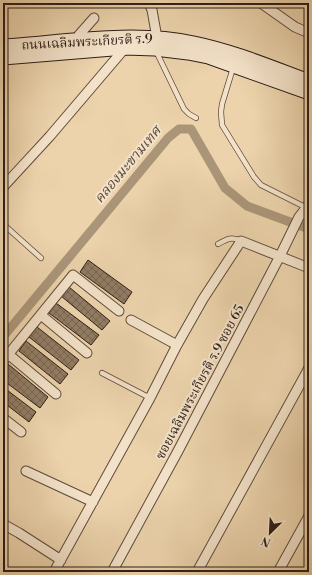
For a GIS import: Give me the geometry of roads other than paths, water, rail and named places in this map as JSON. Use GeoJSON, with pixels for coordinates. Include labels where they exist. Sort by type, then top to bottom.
{"type":"FeatureCollection","features":[{"type":"Feature","properties":{"kind":"main road","name":"ถนนเฉลิมพระเกียรติ ร.9"},"geometry":{"type":"LineString","coordinates":[[3,46],[132,37],[188,53],[208,57],[309,93]]}},
{"type":"Feature","properties":{"kind":"main road","name":"ถนนเฉลิมพระเกียรติ ร.9"},"geometry":{"type":"LineString","coordinates":[[3,58],[125,48],[156,43],[193,42],[218,48],[309,81]]}},
{"type":"Feature","properties":{"kind":"street"},"geometry":{"type":"LineString","coordinates":[[149,3],[152,10],[156,43]]}},
{"type":"Feature","properties":{"kind":"street"},"geometry":{"type":"LineString","coordinates":[[261,3],[296,27],[309,33]]}},
{"type":"Feature","properties":{"kind":"street"},"geometry":{"type":"LineString","coordinates":[[77,40],[79,35],[94,18]]}},
{"type":"Feature","properties":{"kind":"street"},"geometry":{"type":"LineString","coordinates":[[3,187],[103,76],[125,48]]}},
{"type":"Feature","properties":{"kind":"street","name":"ซอยเฉลิมพระเกียรติ ร.9 ซอย 65"},"geometry":{"type":"LineString","coordinates":[[112,572],[178,451],[280,256],[292,230],[299,217],[308,206]]}},
{"type":"Feature","properties":{"kind":"street"},"geometry":{"type":"LineString","coordinates":[[54,572],[150,398],[177,345],[211,285],[241,241],[309,268]]}},
{"type":"Feature","properties":{"kind":"street"},"geometry":{"type":"LineString","coordinates":[[56,394],[6,358],[73,275],[119,312]]}},
{"type":"Feature","properties":{"kind":"street"},"geometry":{"type":"LineString","coordinates":[[41,315],[87,353]]}},
{"type":"Feature","properties":{"kind":"street"},"geometry":{"type":"LineString","coordinates":[[131,320],[177,345]]}},
{"type":"Feature","properties":{"kind":"street"},"geometry":{"type":"LineString","coordinates":[[197,572],[309,368]]}},
{"type":"Feature","properties":{"kind":"street"},"geometry":{"type":"LineString","coordinates":[[3,418],[21,432]]}},
{"type":"Feature","properties":{"kind":"street"},"geometry":{"type":"LineString","coordinates":[[26,471],[93,502]]}},
{"type":"Feature","properties":{"kind":"street"},"geometry":{"type":"LineString","coordinates":[[278,572],[309,516]]}},
{"type":"Feature","properties":{"kind":"street"},"geometry":{"type":"LineString","coordinates":[[3,524],[19,532],[61,560]]}},
{"type":"Feature","properties":{"kind":"lane"},"geometry":{"type":"LineString","coordinates":[[156,43],[184,109],[196,118]]}},
{"type":"Feature","properties":{"kind":"lane"},"geometry":{"type":"LineString","coordinates":[[234,66],[222,104],[222,125],[254,178],[261,184],[308,206]]}},
{"type":"Feature","properties":{"kind":"lane"},"geometry":{"type":"LineString","coordinates":[[3,224],[41,258]]}},
{"type":"Feature","properties":{"kind":"lane"},"geometry":{"type":"LineString","coordinates":[[218,244],[231,238],[236,238],[241,241]]}},
{"type":"Feature","properties":{"kind":"lane"},"geometry":{"type":"LineString","coordinates":[[102,373],[150,398]]}},
{"type":"Feature","properties":{"kind":"waterway","name":"คลองมะขามเทศ"},"geometry":{"type":"LineString","coordinates":[[3,337],[168,138],[179,129],[191,129],[225,188],[247,206],[309,229]]}}]}
